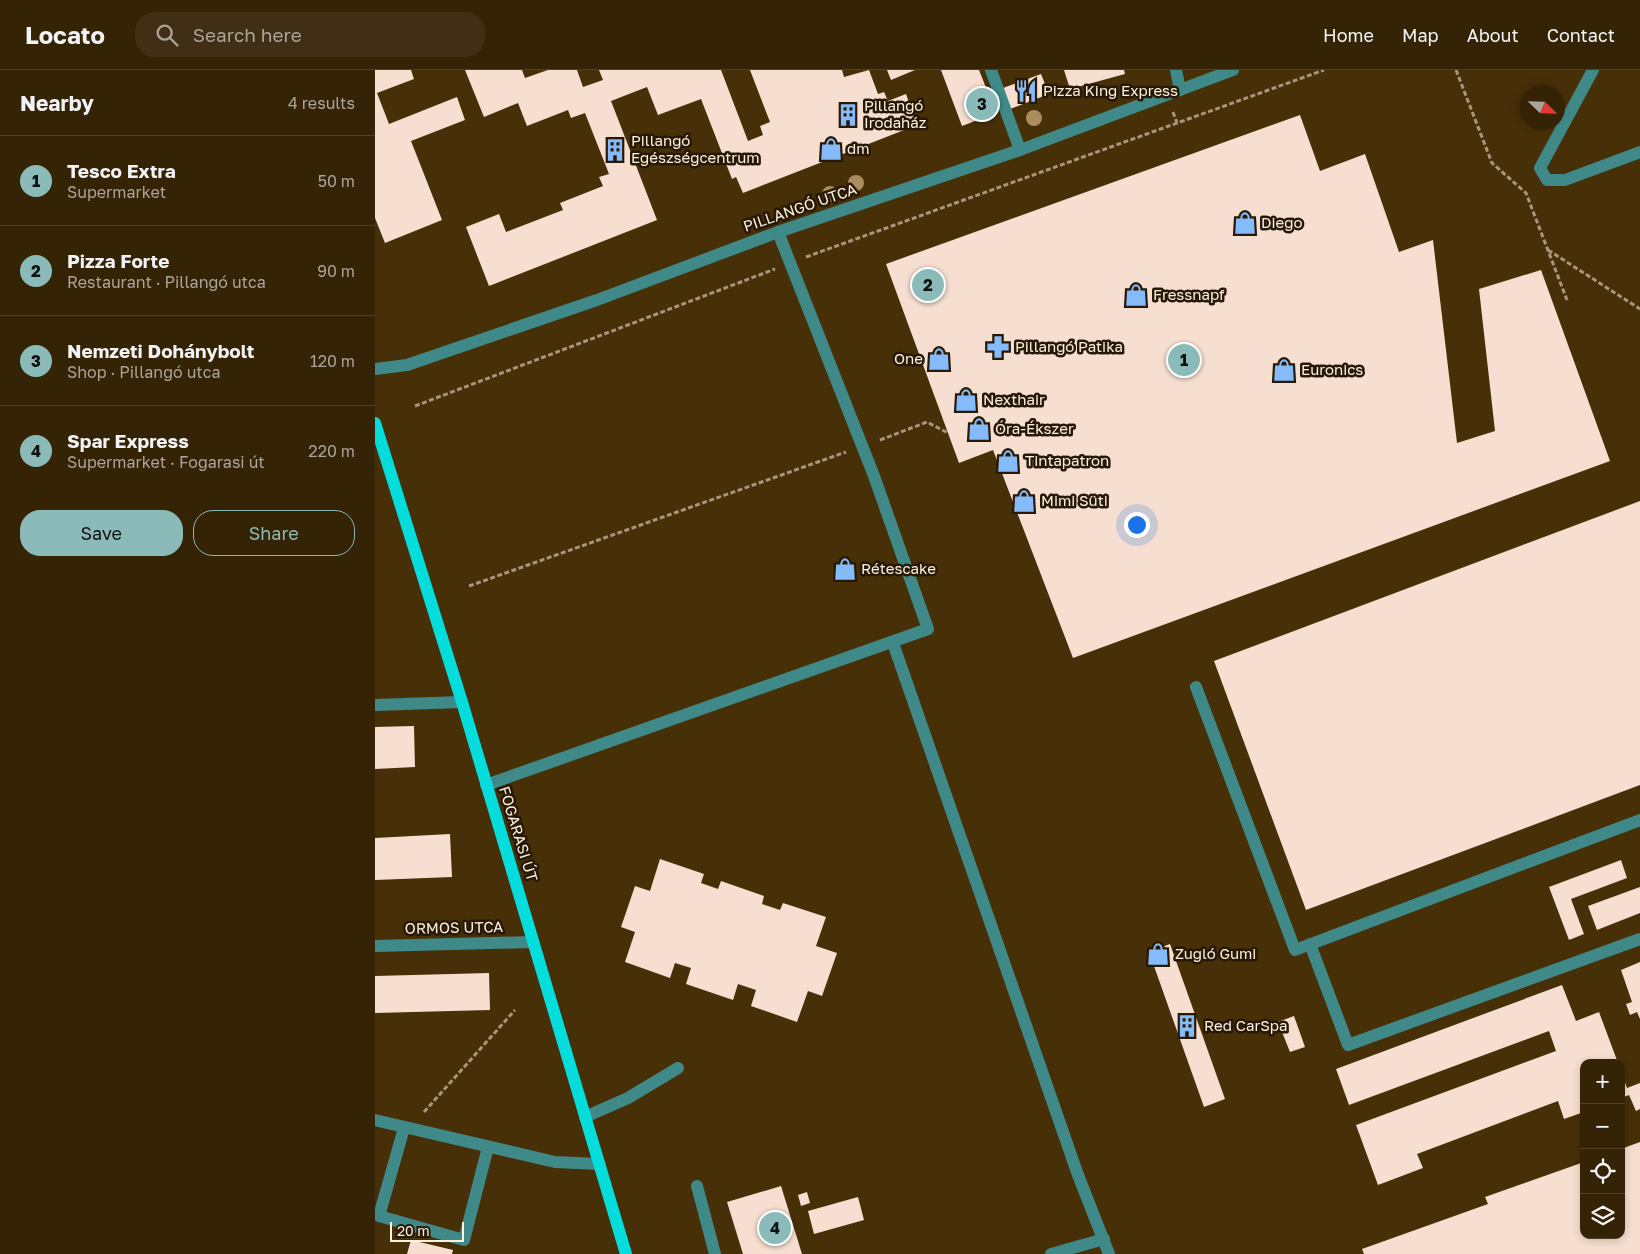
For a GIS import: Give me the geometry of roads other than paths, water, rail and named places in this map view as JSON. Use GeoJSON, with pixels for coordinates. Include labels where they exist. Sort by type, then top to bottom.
{"type":"FeatureCollection","features":[{"type":"Feature","properties":{"kind":"main road","name":"FOGARASI ÚT"},"geometry":{"type":"LineString","coordinates":[[375,424],[462,702],[626,1254]]}},
{"type":"Feature","properties":{"kind":"street"},"geometry":{"type":"LineString","coordinates":[[991,70],[1020,150]]}},
{"type":"Feature","properties":{"kind":"street"},"geometry":{"type":"LineString","coordinates":[[1176,70],[1180,90]]}},
{"type":"Feature","properties":{"kind":"street","name":"PILLANGÓ UTCA"},"geometry":{"type":"LineString","coordinates":[[375,369],[407,365],[552,316],[778,232],[1020,150],[1233,70]]}},
{"type":"Feature","properties":{"kind":"street"},"geometry":{"type":"LineString","coordinates":[[1593,70],[1540,168],[1547,180],[1565,180],[1640,152]]}},
{"type":"Feature","properties":{"kind":"street"},"geometry":{"type":"LineString","coordinates":[[486,784],[893,643],[928,629],[863,446],[778,232]]}},
{"type":"Feature","properties":{"kind":"street"},"geometry":{"type":"LineString","coordinates":[[893,643],[1078,1175],[1109,1254]]}},
{"type":"Feature","properties":{"kind":"street"},"geometry":{"type":"LineString","coordinates":[[1196,687],[1295,950],[1640,820]]}},
{"type":"Feature","properties":{"kind":"street"},"geometry":{"type":"LineString","coordinates":[[375,705],[462,702]]}},
{"type":"Feature","properties":{"kind":"street"},"geometry":{"type":"LineString","coordinates":[[1310,944],[1348,1045],[1640,938]]}},
{"type":"Feature","properties":{"kind":"street","name":"ORMOS UTCA"},"geometry":{"type":"LineString","coordinates":[[375,946],[533,942]]}},
{"type":"Feature","properties":{"kind":"street"},"geometry":{"type":"LineString","coordinates":[[585,1117],[628,1098],[678,1068]]}},
{"type":"Feature","properties":{"kind":"street"},"geometry":{"type":"LineString","coordinates":[[375,1120],[555,1162],[599,1164]]}},
{"type":"Feature","properties":{"kind":"street"},"geometry":{"type":"LineString","coordinates":[[406,1128],[379,1216],[464,1240],[488,1147]]}},
{"type":"Feature","properties":{"kind":"street"},"geometry":{"type":"LineString","coordinates":[[697,1186],[715,1254]]}},
{"type":"Feature","properties":{"kind":"street"},"geometry":{"type":"LineString","coordinates":[[1051,1254],[1104,1239]]}},
{"type":"Feature","properties":{"kind":"place","name":"Pizza King Express"},"geometry":{"type":"Point","coordinates":[1026,91]}},
{"type":"Feature","properties":{"kind":"place","name":"Nemzeti Dohánybolt"},"geometry":{"type":"Point","coordinates":[982,104]}},
{"type":"Feature","properties":{"kind":"place","name":"Pillangó Irodaház"},"geometry":{"type":"Point","coordinates":[848,115]}},
{"type":"Feature","properties":{"kind":"place","name":"dm"},"geometry":{"type":"Point","coordinates":[831,149]}},
{"type":"Feature","properties":{"kind":"place","name":"Pillangó Egészségcentrum"},"geometry":{"type":"Point","coordinates":[615,150]}},
{"type":"Feature","properties":{"kind":"place","name":"Diego"},"geometry":{"type":"Point","coordinates":[1245,223]}},
{"type":"Feature","properties":{"kind":"place","name":"Pizza Forte"},"geometry":{"type":"Point","coordinates":[928,285]}},
{"type":"Feature","properties":{"kind":"place","name":"Fressnapf"},"geometry":{"type":"Point","coordinates":[1136,295]}},
{"type":"Feature","properties":{"kind":"place","name":"Pillangó Patika"},"geometry":{"type":"Point","coordinates":[998,347]}},
{"type":"Feature","properties":{"kind":"place","name":"One"},"geometry":{"type":"Point","coordinates":[939,359]}},
{"type":"Feature","properties":{"kind":"place","name":"Tesco Extra"},"geometry":{"type":"Point","coordinates":[1184,360]}},
{"type":"Feature","properties":{"kind":"place","name":"Euronics"},"geometry":{"type":"Point","coordinates":[1284,370]}},
{"type":"Feature","properties":{"kind":"place","name":"Nexthair"},"geometry":{"type":"Point","coordinates":[966,400]}},
{"type":"Feature","properties":{"kind":"place","name":"Óra-Ékszer"},"geometry":{"type":"Point","coordinates":[979,429]}},
{"type":"Feature","properties":{"kind":"place","name":"Tintapatron"},"geometry":{"type":"Point","coordinates":[1008,461]}},
{"type":"Feature","properties":{"kind":"place","name":"Mimi Süti"},"geometry":{"type":"Point","coordinates":[1024,501]}},
{"type":"Feature","properties":{"kind":"place","name":"Rétescake"},"geometry":{"type":"Point","coordinates":[845,569]}},
{"type":"Feature","properties":{"kind":"place","name":"Zugló Gumi"},"geometry":{"type":"Point","coordinates":[1158,954]}},
{"type":"Feature","properties":{"kind":"place","name":"Red CarSpa"},"geometry":{"type":"Point","coordinates":[1187,1026]}},
{"type":"Feature","properties":{"kind":"place","name":"Spar Express"},"geometry":{"type":"Point","coordinates":[775,1228]}}]}
